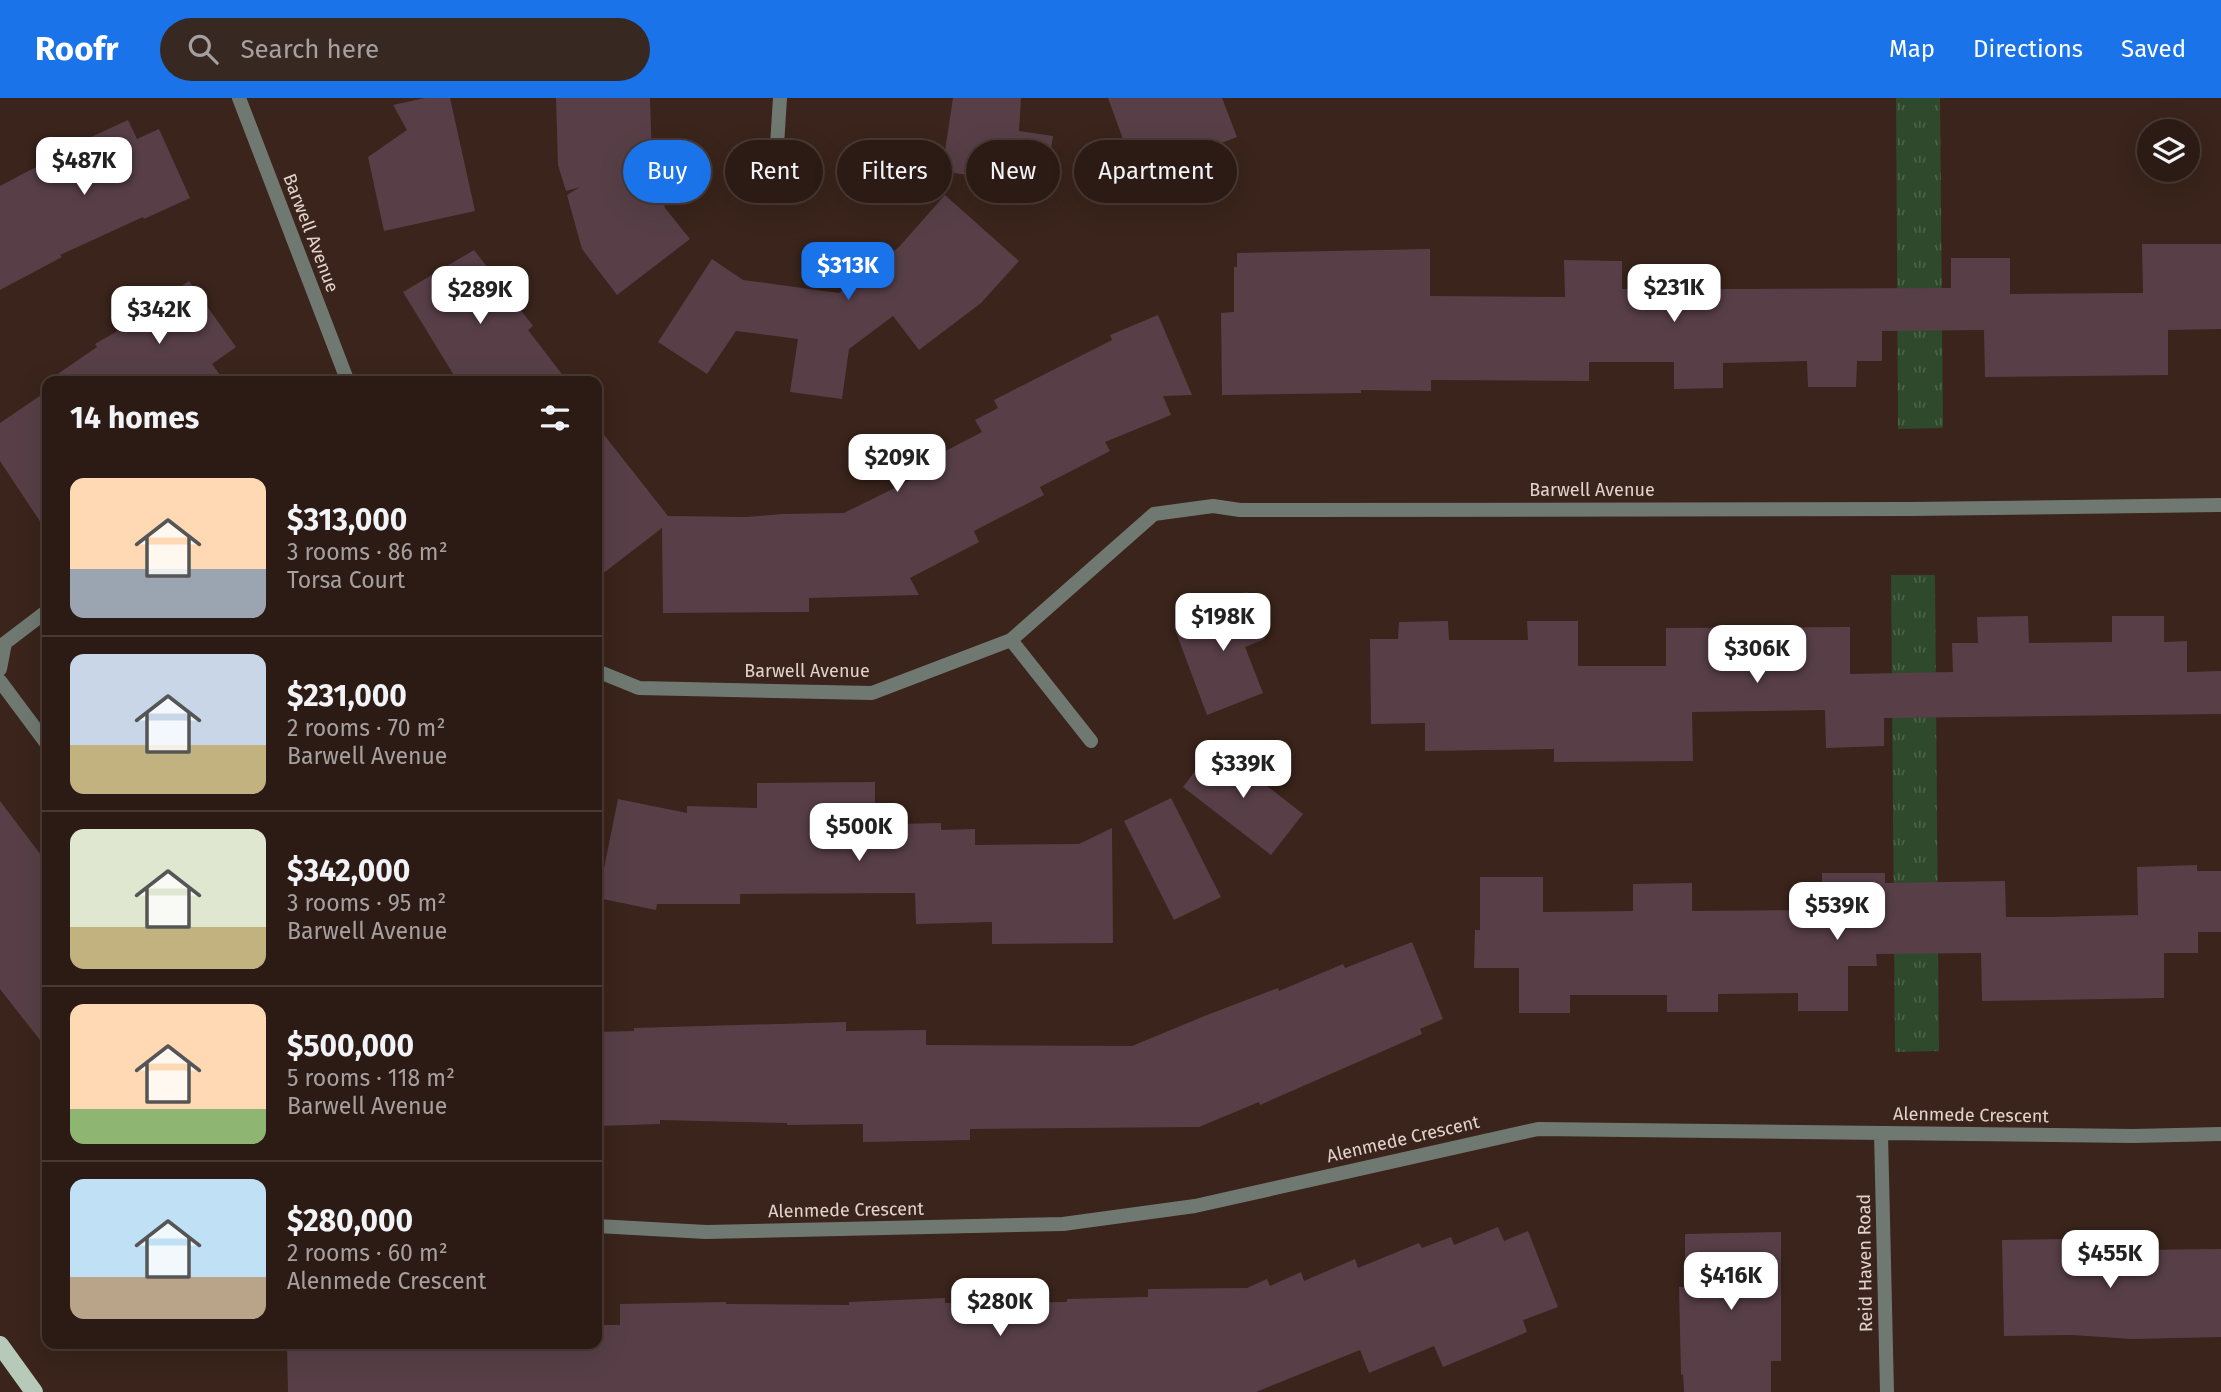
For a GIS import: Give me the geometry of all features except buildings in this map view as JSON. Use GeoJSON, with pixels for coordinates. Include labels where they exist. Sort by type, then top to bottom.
{"type":"FeatureCollection","features":[{"type":"Feature","properties":{"kind":"main road"},"geometry":{"type":"LineString","coordinates":[[0,1345],[34,1392]]}},
{"type":"Feature","properties":{"kind":"street","name":"Barwell Avenue"},"geometry":{"type":"LineString","coordinates":[[239,98],[346,376]]}},
{"type":"Feature","properties":{"kind":"street"},"geometry":{"type":"LineString","coordinates":[[777,140],[780,98]]}},
{"type":"Feature","properties":{"kind":"street","name":"Barwell Avenue"},"geometry":{"type":"LineString","coordinates":[[602,673],[639,688],[872,694],[1011,640],[1154,514],[1213,506],[1240,510],[1339,510],[1896,509],[2221,505]]}},
{"type":"Feature","properties":{"kind":"street"},"geometry":{"type":"LineString","coordinates":[[0,669],[5,643],[42,615]]}},
{"type":"Feature","properties":{"kind":"street"},"geometry":{"type":"LineString","coordinates":[[1011,640],[1091,741]]}},
{"type":"Feature","properties":{"kind":"street"},"geometry":{"type":"LineString","coordinates":[[0,681],[42,737]]}},
{"type":"Feature","properties":{"kind":"street","name":"Alenmede Crescent"},"geometry":{"type":"LineString","coordinates":[[602,1226],[706,1232],[1063,1224],[1195,1206],[1538,1129],[2133,1136],[2221,1133]]}},
{"type":"Feature","properties":{"kind":"street","name":"Reid Haven Road"},"geometry":{"type":"LineString","coordinates":[[1881,1133],[1887,1392]]}},
{"type":"Feature","properties":{"kind":"green space"},"geometry":{"type":"Polygon","coordinates":[[[1896,98],[1940,98],[1943,428],[1898,429],[1896,98]]]}},
{"type":"Feature","properties":{"kind":"green space"},"geometry":{"type":"Polygon","coordinates":[[[1891,575],[1935,575],[1939,1051],[1895,1052],[1891,575]]]}}]}
